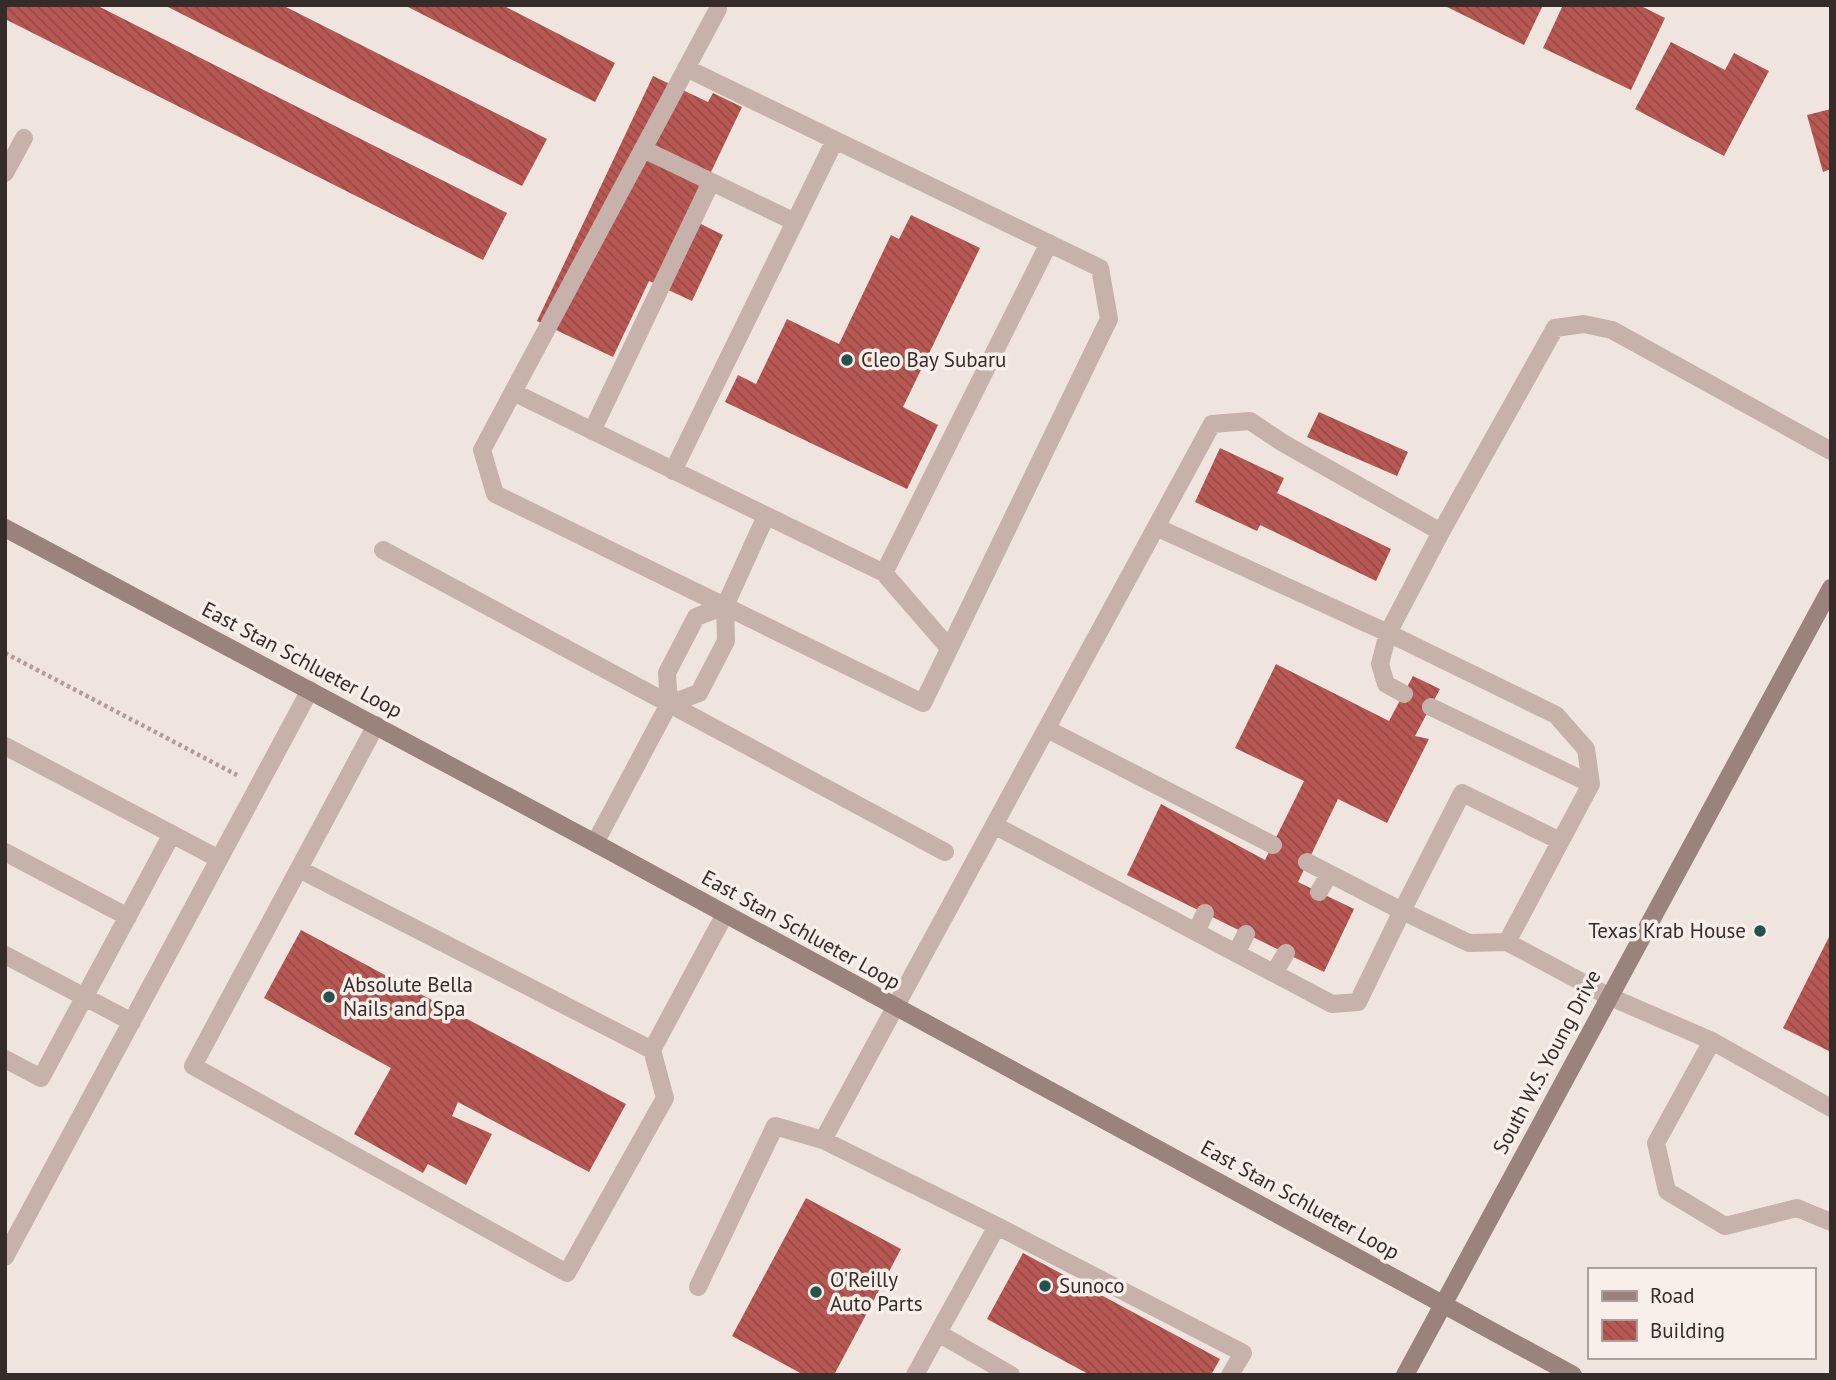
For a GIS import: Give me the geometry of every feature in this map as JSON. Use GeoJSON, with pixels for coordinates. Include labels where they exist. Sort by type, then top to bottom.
{"type":"FeatureCollection","features":[{"type":"Feature","properties":{"kind":"main road","name":"East Stan Schlueter Loop"},"geometry":{"type":"LineString","coordinates":[[5,528],[595,843],[1573,1375]]}},
{"type":"Feature","properties":{"kind":"main road","name":"South W.S. Young Drive"},"geometry":{"type":"LineString","coordinates":[[1405,1375],[1831,588]]}},
{"type":"Feature","properties":{"kind":"lane"},"geometry":{"type":"LineString","coordinates":[[686,68],[1100,268],[1109,319],[923,703],[495,494],[482,450],[686,68],[718,9]]}},
{"type":"Feature","properties":{"kind":"lane"},"geometry":{"type":"LineString","coordinates":[[5,173],[24,138]]}},
{"type":"Feature","properties":{"kind":"lane"},"geometry":{"type":"LineString","coordinates":[[673,471],[835,140]]}},
{"type":"Feature","properties":{"kind":"lane"},"geometry":{"type":"LineString","coordinates":[[643,149],[795,222]]}},
{"type":"Feature","properties":{"kind":"lane"},"geometry":{"type":"LineString","coordinates":[[592,431],[711,182]]}},
{"type":"Feature","properties":{"kind":"lane"},"geometry":{"type":"LineString","coordinates":[[884,573],[1049,243]]}},
{"type":"Feature","properties":{"kind":"lane"},"geometry":{"type":"LineString","coordinates":[[1405,694],[1386,684],[1380,664],[1388,633],[1441,531],[1555,328],[1584,324],[1612,330],[1831,451]]}},
{"type":"Feature","properties":{"kind":"lane"},"geometry":{"type":"LineString","coordinates":[[513,392],[884,573],[949,648]]}},
{"type":"Feature","properties":{"kind":"lane"},"geometry":{"type":"LineString","coordinates":[[823,1140],[1212,424],[1250,421],[1283,443],[1441,531]]}},
{"type":"Feature","properties":{"kind":"lane"},"geometry":{"type":"LineString","coordinates":[[669,704],[699,693],[726,641],[725,606],[766,516]]}},
{"type":"Feature","properties":{"kind":"lane"},"geometry":{"type":"LineString","coordinates":[[1156,527],[1388,633],[1556,715],[1586,748],[1591,784],[1507,942]]}},
{"type":"Feature","properties":{"kind":"lane"},"geometry":{"type":"LineString","coordinates":[[383,551],[945,852]]}},
{"type":"Feature","properties":{"kind":"lane"},"geometry":{"type":"LineString","coordinates":[[595,843],[669,704],[667,673],[696,617],[725,606]]}},
{"type":"Feature","properties":{"kind":"lane"},"geometry":{"type":"LineString","coordinates":[[5,1257],[310,690]]}},
{"type":"Feature","properties":{"kind":"lane"},"geometry":{"type":"LineString","coordinates":[[1431,707],[1591,784]]}},
{"type":"Feature","properties":{"kind":"lane"},"geometry":{"type":"LineString","coordinates":[[376,725],[193,1066],[567,1273],[665,1098],[652,1051],[725,914]]}},
{"type":"Feature","properties":{"kind":"lane"},"geometry":{"type":"LineString","coordinates":[[1047,729],[1243,839],[1273,845]]}},
{"type":"Feature","properties":{"kind":"lane"},"geometry":{"type":"LineString","coordinates":[[5,746],[219,859]]}},
{"type":"Feature","properties":{"kind":"lane"},"geometry":{"type":"LineString","coordinates":[[994,825],[1332,1004],[1358,1002],[1462,793],[1560,841]]}},
{"type":"Feature","properties":{"kind":"lane"},"geometry":{"type":"LineString","coordinates":[[5,1059],[41,1077],[172,834]]}},
{"type":"Feature","properties":{"kind":"lane"},"geometry":{"type":"LineString","coordinates":[[5,852],[128,917]]}},
{"type":"Feature","properties":{"kind":"lane"},"geometry":{"type":"LineString","coordinates":[[1307,862],[1469,943],[1507,942],[1608,996],[1712,1041],[1831,1108]]}},
{"type":"Feature","properties":{"kind":"lane"},"geometry":{"type":"LineString","coordinates":[[299,869],[652,1051]]}},
{"type":"Feature","properties":{"kind":"lane"},"geometry":{"type":"LineString","coordinates":[[1319,892],[1329,874]]}},
{"type":"Feature","properties":{"kind":"lane"},"geometry":{"type":"LineString","coordinates":[[1158,912],[1167,895]]}},
{"type":"Feature","properties":{"kind":"lane"},"geometry":{"type":"LineString","coordinates":[[1196,932],[1205,913]]}},
{"type":"Feature","properties":{"kind":"lane"},"geometry":{"type":"LineString","coordinates":[[1236,953],[1246,933]]}},
{"type":"Feature","properties":{"kind":"lane"},"geometry":{"type":"LineString","coordinates":[[1274,974],[1286,953]]}},
{"type":"Feature","properties":{"kind":"lane"},"geometry":{"type":"LineString","coordinates":[[5,955],[132,1022]]}},
{"type":"Feature","properties":{"kind":"lane"},"geometry":{"type":"LineString","coordinates":[[1712,1041],[1656,1143],[1667,1191],[1725,1226],[1797,1208],[1831,1222]]}},
{"type":"Feature","properties":{"kind":"lane"},"geometry":{"type":"LineString","coordinates":[[698,1287],[775,1126],[823,1140],[1243,1353],[1230,1375]]}},
{"type":"Feature","properties":{"kind":"lane"},"geometry":{"type":"LineString","coordinates":[[915,1375],[997,1226]]}},
{"type":"Feature","properties":{"kind":"lane"},"geometry":{"type":"LineString","coordinates":[[938,1333],[1011,1375]]}},
{"type":"Feature","properties":{"kind":"path"},"geometry":{"type":"LineString","coordinates":[[5,653],[259,786]]}},
{"type":"Feature","properties":{"kind":"building"},"geometry":{"type":"Polygon","coordinates":[[[5,5],[96,5],[507,213],[483,260],[5,19],[5,5]]]}},
{"type":"Feature","properties":{"kind":"building"},"geometry":{"type":"Polygon","coordinates":[[[164,5],[282,5],[547,139],[522,186],[164,5]]]}},
{"type":"Feature","properties":{"kind":"building"},"geometry":{"type":"Polygon","coordinates":[[[404,5],[502,5],[615,63],[595,102],[404,5]]]}},
{"type":"Feature","properties":{"kind":"building"},"geometry":{"type":"Polygon","coordinates":[[[1443,5],[1543,5],[1524,45],[1443,5]]]}},
{"type":"Feature","properties":{"kind":"building"},"geometry":{"type":"Polygon","coordinates":[[[1563,5],[1639,5],[1665,18],[1631,90],[1543,48],[1563,5]]]}},
{"type":"Feature","properties":{"kind":"building"},"geometry":{"type":"Polygon","coordinates":[[[1671,42],[1725,70],[1734,53],[1769,71],[1724,156],[1635,109],[1671,42]]]}},
{"type":"Feature","properties":{"kind":"building"},"geometry":{"type":"Polygon","coordinates":[[[653,76],[708,102],[713,93],[742,107],[689,218],[723,235],[692,301],[649,281],[613,357],[537,321],[653,76]]]}},
{"type":"Feature","properties":{"kind":"building"},"geometry":{"type":"Polygon","coordinates":[[[1831,109],[1831,169],[1823,172],[1807,115],[1831,109]]]}},
{"type":"Feature","properties":{"kind":"building","name":"Cleo Bay Subaru"},"geometry":{"type":"Polygon","coordinates":[[[911,215],[980,248],[903,407],[938,425],[907,489],[725,402],[738,375],[756,384],[787,319],[839,344],[891,235],[899,239],[911,215]]]}},
{"type":"Feature","properties":{"kind":"building"},"geometry":{"type":"Polygon","coordinates":[[[1319,412],[1408,452],[1397,476],[1307,437],[1319,412]]]}},
{"type":"Feature","properties":{"kind":"building"},"geometry":{"type":"Polygon","coordinates":[[[1220,448],[1284,478],[1277,493],[1391,549],[1376,581],[1260,525],[1257,531],[1195,502],[1220,448]]]}},
{"type":"Feature","properties":{"kind":"building"},"geometry":{"type":"Polygon","coordinates":[[[1276,664],[1389,721],[1413,676],[1440,689],[1415,736],[1429,739],[1387,823],[1338,799],[1298,882],[1354,909],[1324,972],[1127,875],[1161,804],[1265,860],[1304,781],[1235,748],[1276,664]]]}},
{"type":"Feature","properties":{"kind":"building"},"geometry":{"type":"Polygon","coordinates":[[[301,930],[626,1104],[589,1172],[458,1102],[452,1116],[492,1134],[466,1185],[428,1164],[423,1173],[354,1134],[391,1068],[264,998],[301,930]]]}},
{"type":"Feature","properties":{"kind":"building"},"geometry":{"type":"Polygon","coordinates":[[[1831,933],[1831,1052],[1783,1028],[1831,933]]]}},
{"type":"Feature","properties":{"kind":"building","name":"O'Reilly Auto Parts"},"geometry":{"type":"Polygon","coordinates":[[[806,1198],[901,1249],[834,1375],[804,1375],[732,1336],[806,1198]]]}},
{"type":"Feature","properties":{"kind":"building","name":"Sunoco"},"geometry":{"type":"Polygon","coordinates":[[[1023,1253],[1220,1359],[1211,1375],[1090,1375],[987,1319],[1023,1253]]]}},
{"type":"Feature","properties":{"kind":"place","name":"Cleo Bay Subaru"},"geometry":{"type":"Point","coordinates":[847,360]}},
{"type":"Feature","properties":{"kind":"place","name":"Texas Krab House"},"geometry":{"type":"Point","coordinates":[1760,931]}},
{"type":"Feature","properties":{"kind":"place","name":"Absolute Bella Nails and Spa"},"geometry":{"type":"Point","coordinates":[329,997]}},
{"type":"Feature","properties":{"kind":"place","name":"Sunoco"},"geometry":{"type":"Point","coordinates":[1045,1286]}},
{"type":"Feature","properties":{"kind":"place","name":"O'Reilly Auto Parts"},"geometry":{"type":"Point","coordinates":[816,1292]}}]}
